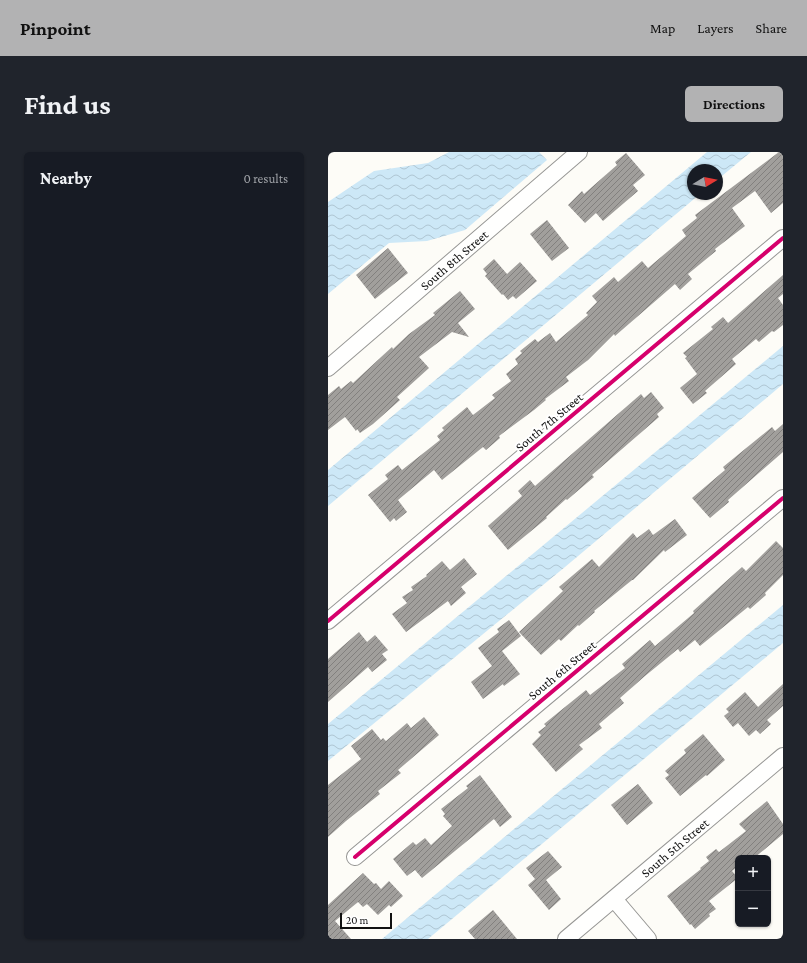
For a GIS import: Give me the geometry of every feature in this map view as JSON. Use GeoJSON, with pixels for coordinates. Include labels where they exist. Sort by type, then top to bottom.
{"type":"FeatureCollection","features":[{"type":"Feature","properties":{"kind":"street","name":"South 8th Street"},"geometry":{"type":"LineString","coordinates":[[328,368],[579,152]]}},
{"type":"Feature","properties":{"kind":"street","name":"South 7th Street"},"geometry":{"type":"LineString","coordinates":[[328,621],[783,238]]}},
{"type":"Feature","properties":{"kind":"street","name":"South 6th Street"},"geometry":{"type":"LineString","coordinates":[[355,857],[783,498]]}},
{"type":"Feature","properties":{"kind":"street","name":"South 5th Street"},"geometry":{"type":"LineString","coordinates":[[566,939],[783,756]]}},
{"type":"Feature","properties":{"kind":"street"},"geometry":{"type":"LineString","coordinates":[[614,899],[648,939]]}},
{"type":"Feature","properties":{"kind":"water"},"geometry":{"type":"Polygon","coordinates":[[[449,152],[539,152],[547,160],[465,230],[427,241],[389,243],[328,294],[328,202],[374,171],[428,163],[449,152]]]}},
{"type":"Feature","properties":{"kind":"water"},"geometry":{"type":"Polygon","coordinates":[[[707,152],[751,152],[723,175],[723,164],[693,164],[707,152]]]}},
{"type":"Feature","properties":{"kind":"water"},"geometry":{"type":"Polygon","coordinates":[[[687,169],[687,200],[693,200],[328,506],[328,470],[687,169]]]}},
{"type":"Feature","properties":{"kind":"water"},"geometry":{"type":"Polygon","coordinates":[[[783,346],[783,384],[565,567],[328,761],[328,724],[783,346]]]}},
{"type":"Feature","properties":{"kind":"water"},"geometry":{"type":"Polygon","coordinates":[[[783,605],[783,643],[428,939],[382,939],[783,605]]]}},
{"type":"Feature","properties":{"kind":"building"},"geometry":{"type":"Polygon","coordinates":[[[779,152],[783,152],[783,203],[771,213],[755,191],[732,208],[745,226],[715,249],[716,251],[688,274],[692,279],[680,290],[675,284],[615,336],[614,334],[588,360],[566,377],[569,381],[499,436],[500,438],[486,450],[483,447],[442,480],[434,470],[398,500],[407,512],[396,521],[394,518],[390,522],[368,495],[388,479],[385,475],[398,465],[402,470],[440,440],[437,436],[444,430],[442,428],[467,407],[473,415],[495,398],[492,395],[511,381],[506,374],[518,364],[515,359],[522,353],[520,351],[535,339],[538,342],[550,333],[556,342],[588,315],[586,313],[597,302],[592,296],[614,277],[618,282],[642,261],[648,268],[686,236],[682,230],[697,218],[695,215],[715,200],[723,200],[723,194],[779,152]]]}},
{"type":"Feature","properties":{"kind":"building"},"geometry":{"type":"Polygon","coordinates":[[[626,153],[645,175],[633,185],[638,191],[603,221],[596,213],[585,223],[568,205],[582,191],[584,194],[617,165],[615,162],[626,153]]]}},
{"type":"Feature","properties":{"kind":"building"},"geometry":{"type":"Polygon","coordinates":[[[547,220],[569,248],[552,261],[530,234],[547,220]]]}},
{"type":"Feature","properties":{"kind":"building"},"geometry":{"type":"Polygon","coordinates":[[[388,248],[408,273],[375,299],[356,275],[388,248]]]}},
{"type":"Feature","properties":{"kind":"building"},"geometry":{"type":"Polygon","coordinates":[[[494,259],[507,274],[520,262],[537,281],[516,299],[513,296],[508,300],[485,276],[487,274],[483,269],[494,259]]]}},
{"type":"Feature","properties":{"kind":"building"},"geometry":{"type":"Polygon","coordinates":[[[783,275],[783,294],[778,298],[783,305],[783,325],[774,332],[772,331],[759,342],[756,339],[732,359],[736,364],[705,391],[707,393],[693,404],[680,388],[697,374],[683,353],[713,329],[711,327],[723,317],[728,323],[783,275]]]}},
{"type":"Feature","properties":{"kind":"building"},"geometry":{"type":"Polygon","coordinates":[[[460,291],[475,309],[458,323],[469,337],[452,332],[419,357],[429,368],[397,397],[400,400],[373,424],[360,433],[357,429],[356,431],[345,417],[328,430],[328,395],[339,386],[341,389],[351,381],[353,383],[392,347],[393,349],[409,334],[435,315],[433,313],[460,291]]]}},
{"type":"Feature","properties":{"kind":"building"},"geometry":{"type":"Polygon","coordinates":[[[651,392],[664,408],[657,414],[659,417],[592,475],[594,477],[567,500],[566,499],[546,517],[547,518],[508,550],[488,526],[522,496],[518,491],[530,480],[535,486],[641,394],[644,398],[651,392]]]}},
{"type":"Feature","properties":{"kind":"building"},"geometry":{"type":"Polygon","coordinates":[[[783,424],[783,452],[728,500],[729,502],[710,518],[692,498],[725,470],[723,467],[772,427],[775,431],[783,424]]]}},
{"type":"Feature","properties":{"kind":"building"},"geometry":{"type":"Polygon","coordinates":[[[675,519],[687,535],[665,552],[664,550],[633,580],[594,611],[595,612],[561,641],[559,639],[541,655],[519,632],[563,591],[559,587],[592,559],[599,567],[633,533],[637,538],[649,529],[653,535],[675,519]]]}},
{"type":"Feature","properties":{"kind":"building"},"geometry":{"type":"Polygon","coordinates":[[[776,541],[783,548],[783,575],[765,593],[766,595],[750,609],[748,607],[700,646],[695,640],[680,652],[678,649],[645,676],[620,698],[624,703],[599,724],[602,728],[579,745],[583,749],[556,772],[532,744],[541,735],[538,732],[546,726],[544,724],[586,690],[590,695],[625,668],[622,664],[650,640],[655,646],[694,613],[693,611],[742,567],[746,571],[776,541]]]}},
{"type":"Feature","properties":{"kind":"building"},"geometry":{"type":"Polygon","coordinates":[[[464,558],[477,574],[461,587],[466,593],[451,606],[448,601],[406,632],[392,614],[407,603],[402,597],[413,590],[411,587],[427,576],[426,575],[442,561],[450,570],[464,558]]]}},
{"type":"Feature","properties":{"kind":"building"},"geometry":{"type":"Polygon","coordinates":[[[509,620],[521,636],[502,651],[520,674],[504,686],[503,684],[483,699],[471,682],[492,666],[478,648],[499,632],[497,629],[509,620]]]}},
{"type":"Feature","properties":{"kind":"building"},"geometry":{"type":"Polygon","coordinates":[[[359,632],[367,642],[375,635],[388,650],[382,654],[387,660],[372,672],[368,667],[328,702],[328,659],[359,632]]]}},
{"type":"Feature","properties":{"kind":"building"},"geometry":{"type":"Polygon","coordinates":[[[783,684],[783,706],[767,720],[771,724],[760,734],[756,730],[749,736],[738,723],[733,727],[724,716],[729,712],[726,709],[745,692],[758,707],[783,684]]]}},
{"type":"Feature","properties":{"kind":"building"},"geometry":{"type":"Polygon","coordinates":[[[424,717],[439,735],[398,770],[401,773],[378,791],[380,794],[328,837],[328,785],[361,759],[351,746],[372,729],[381,740],[383,738],[386,741],[407,723],[411,728],[424,717]]]}},
{"type":"Feature","properties":{"kind":"building"},"geometry":{"type":"Polygon","coordinates":[[[703,734],[725,760],[707,776],[706,775],[680,796],[665,778],[669,775],[665,771],[686,753],[684,750],[703,734]]]}},
{"type":"Feature","properties":{"kind":"building"},"geometry":{"type":"Polygon","coordinates":[[[480,775],[512,817],[500,827],[494,819],[422,878],[415,870],[407,876],[393,859],[413,842],[416,845],[425,838],[431,845],[452,826],[443,816],[445,814],[441,809],[468,788],[466,786],[480,775]]]}},
{"type":"Feature","properties":{"kind":"building"},"geometry":{"type":"Polygon","coordinates":[[[638,784],[653,803],[627,825],[611,805],[638,784]]]}},
{"type":"Feature","properties":{"kind":"building"},"geometry":{"type":"Polygon","coordinates":[[[767,801],[783,824],[783,834],[758,855],[735,855],[735,868],[732,871],[735,874],[735,880],[709,901],[716,909],[709,914],[710,916],[695,929],[691,924],[690,925],[667,896],[709,861],[706,857],[716,849],[719,852],[746,831],[739,824],[767,801]]]}},
{"type":"Feature","properties":{"kind":"building"},"geometry":{"type":"Polygon","coordinates":[[[548,851],[562,867],[546,880],[561,899],[549,910],[528,885],[535,879],[526,868],[548,851]]]}},
{"type":"Feature","properties":{"kind":"building"},"geometry":{"type":"Polygon","coordinates":[[[363,873],[381,889],[389,881],[403,896],[391,907],[389,905],[378,915],[367,904],[363,907],[358,902],[335,921],[351,939],[328,939],[328,905],[363,873]]]}},
{"type":"Feature","properties":{"kind":"building"},"geometry":{"type":"Polygon","coordinates":[[[493,910],[517,939],[475,939],[468,931],[493,910]]]}},
{"type":"Feature","properties":{"kind":"cycle path"},"geometry":{"type":"LineString","coordinates":[[328,621],[783,238]]}},
{"type":"Feature","properties":{"kind":"cycle path"},"geometry":{"type":"LineString","coordinates":[[355,857],[783,498]]}}]}
